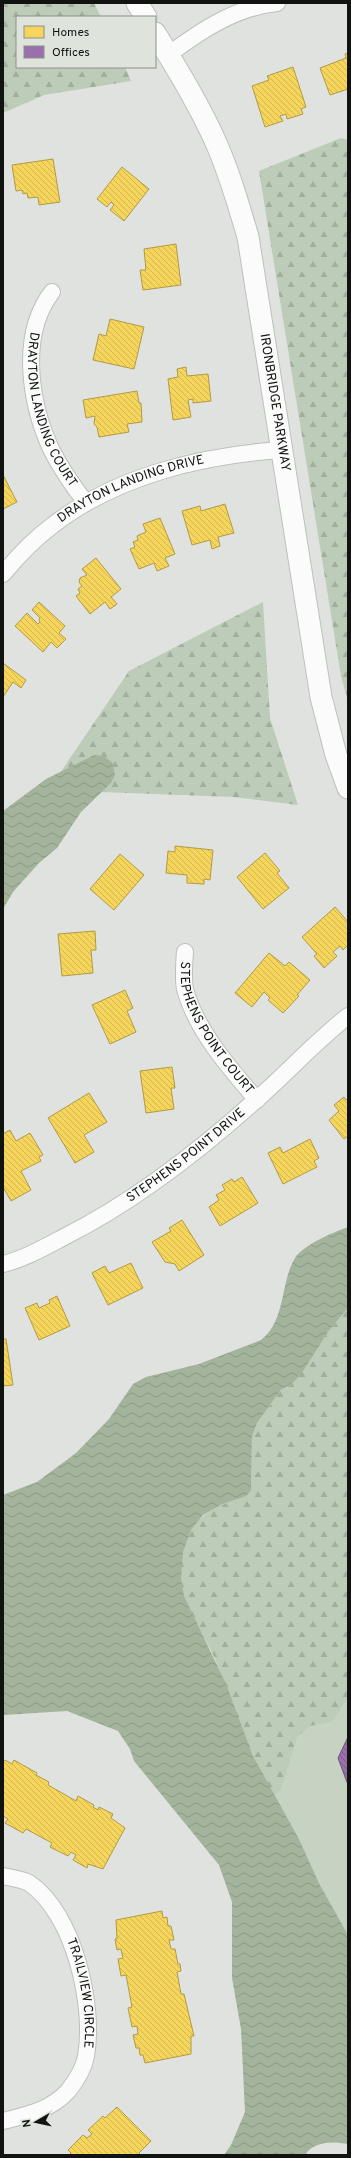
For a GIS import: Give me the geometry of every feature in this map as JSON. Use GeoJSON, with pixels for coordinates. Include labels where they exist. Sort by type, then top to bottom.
{"type":"FeatureCollection","features":[{"type":"Feature","properties":{"kind":"street"},"geometry":{"type":"LineString","coordinates":[[137,3],[145,16]]}},
{"type":"Feature","properties":{"kind":"street"},"geometry":{"type":"LineString","coordinates":[[168,56],[194,36],[223,20],[254,8],[277,3]]}},
{"type":"Feature","properties":{"kind":"street","name":"IRONBRIDGE PARKWAY"},"geometry":{"type":"LineString","coordinates":[[156,35],[216,144],[234,190],[246,231],[257,286],[320,697],[336,755],[348,788]]}},
{"type":"Feature","properties":{"kind":"street","name":"DRAYTON LANDING COURT"},"geometry":{"type":"LineString","coordinates":[[52,292],[39,312],[34,327],[31,349],[33,388],[40,419],[51,449],[67,477],[86,503]]}},
{"type":"Feature","properties":{"kind":"street","name":"DRAYTON LANDING DRIVE"},"geometry":{"type":"LineString","coordinates":[[3,574],[26,548],[53,524],[86,503],[158,472],[199,460],[240,452],[282,450]]}},
{"type":"Feature","properties":{"kind":"street","name":"STEPHENS POINT COURT"},"geometry":{"type":"LineString","coordinates":[[185,952],[185,988],[190,1004],[209,1039],[227,1064],[257,1100]]}},
{"type":"Feature","properties":{"kind":"street","name":"STEPHENS POINT DRIVE"},"geometry":{"type":"LineString","coordinates":[[3,1264],[34,1252],[83,1227],[130,1198],[207,1142],[257,1100],[348,1016]]}},
{"type":"Feature","properties":{"kind":"street","name":"TRAILVIEW CIRCLE"},"geometry":{"type":"LineString","coordinates":[[3,1876],[29,1882],[45,1896],[58,1913],[72,1945],[82,1975],[87,2008],[88,2041],[86,2057],[81,2072],[57,2102],[29,2115],[3,2121]]}},
{"type":"Feature","properties":{"kind":"shaded area"},"geometry":{"type":"Polygon","coordinates":[[[348,1698],[348,1935],[319,1883],[299,1839],[274,1796],[281,1790],[296,1737],[310,1726],[332,1721],[348,1698]]]}},
{"type":"Feature","properties":{"kind":"green space"},"geometry":{"type":"Polygon","coordinates":[[[3,3],[94,3],[100,16],[16,16],[16,68],[125,68],[131,81],[44,95],[3,113],[3,3]]]}},
{"type":"Feature","properties":{"kind":"green space"},"geometry":{"type":"Polygon","coordinates":[[[341,138],[348,140],[348,701],[341,676],[259,171],[341,138]]]}},
{"type":"Feature","properties":{"kind":"green space"},"geometry":{"type":"Polygon","coordinates":[[[263,602],[270,718],[298,805],[234,797],[101,792],[111,783],[94,755],[60,773],[129,671],[263,602]]]}},
{"type":"Feature","properties":{"kind":"green space"},"geometry":{"type":"Polygon","coordinates":[[[348,1308],[348,1698],[332,1722],[310,1726],[297,1737],[281,1790],[274,1796],[256,1763],[215,1659],[187,1605],[181,1581],[182,1553],[187,1536],[191,1529],[204,1515],[215,1508],[245,1496],[251,1491],[252,1437],[257,1423],[281,1390],[294,1382],[328,1332],[348,1308]]]}},
{"type":"Feature","properties":{"kind":"water"},"geometry":{"type":"Polygon","coordinates":[[[94,755],[103,756],[112,762],[115,775],[111,783],[81,812],[57,848],[39,863],[13,892],[3,909],[3,811],[46,779],[94,755]]]}},
{"type":"Feature","properties":{"kind":"water"},"geometry":{"type":"Polygon","coordinates":[[[348,1227],[348,1308],[328,1332],[303,1371],[294,1382],[281,1390],[257,1423],[252,1437],[251,1491],[246,1496],[223,1504],[203,1515],[191,1530],[183,1552],[181,1579],[184,1596],[226,1684],[253,1756],[299,1839],[319,1883],[348,1935],[348,2144],[336,2142],[324,2143],[313,2147],[305,2155],[224,2155],[231,2145],[245,2112],[241,2029],[232,1978],[232,1902],[219,1865],[134,1761],[130,1749],[118,1731],[67,1711],[3,1715],[3,1495],[37,1482],[76,1453],[109,1419],[133,1384],[146,1377],[199,1364],[261,1340],[275,1323],[290,1268],[295,1258],[305,1248],[348,1227]]]}},
{"type":"Feature","properties":{"kind":"building: Homes"},"geometry":{"type":"Polygon","coordinates":[[[348,53],[348,89],[330,95],[320,68],[346,58],[345,54],[348,53]]]}},
{"type":"Feature","properties":{"kind":"building: Homes"},"geometry":{"type":"Polygon","coordinates":[[[293,67],[306,107],[301,109],[303,114],[287,119],[286,114],[280,116],[283,121],[265,127],[252,86],[269,80],[267,76],[293,67]]]}},
{"type":"Feature","properties":{"kind":"building: Homes"},"geometry":{"type":"Polygon","coordinates":[[[53,159],[60,202],[39,205],[38,197],[28,198],[27,193],[23,194],[22,190],[16,191],[12,165],[53,159]]]}},
{"type":"Feature","properties":{"kind":"building: Homes"},"geometry":{"type":"Polygon","coordinates":[[[122,167],[149,189],[124,221],[110,210],[114,205],[111,202],[107,207],[97,199],[122,167]]]}},
{"type":"Feature","properties":{"kind":"building: Homes"},"geometry":{"type":"Polygon","coordinates":[[[176,244],[181,285],[143,290],[140,270],[146,270],[144,249],[176,244]]]}},
{"type":"Feature","properties":{"kind":"building: Homes"},"geometry":{"type":"Polygon","coordinates":[[[110,319],[144,327],[134,369],[93,360],[99,334],[106,336],[110,319]]]}},
{"type":"Feature","properties":{"kind":"building: Homes"},"geometry":{"type":"Polygon","coordinates":[[[186,367],[187,376],[208,374],[211,401],[193,403],[193,399],[188,400],[191,417],[173,420],[168,379],[178,377],[177,369],[186,367]]]}},
{"type":"Feature","properties":{"kind":"building: Homes"},"geometry":{"type":"Polygon","coordinates":[[[137,391],[139,403],[141,403],[142,422],[127,424],[129,432],[99,437],[97,427],[94,424],[95,416],[86,418],[83,400],[137,391]]]}},
{"type":"Feature","properties":{"kind":"building: Homes"},"geometry":{"type":"Polygon","coordinates":[[[3,475],[17,502],[3,509],[3,475]]]}},
{"type":"Feature","properties":{"kind":"building: Homes"},"geometry":{"type":"Polygon","coordinates":[[[225,504],[234,533],[218,537],[220,546],[212,549],[210,540],[192,545],[182,511],[200,506],[201,511],[225,504]]]}},
{"type":"Feature","properties":{"kind":"building: Homes"},"geometry":{"type":"Polygon","coordinates":[[[160,518],[175,554],[165,558],[169,566],[157,571],[154,563],[139,569],[130,549],[135,547],[133,542],[138,540],[137,536],[146,532],[143,524],[160,518]]]}},
{"type":"Feature","properties":{"kind":"building: Homes"},"geometry":{"type":"Polygon","coordinates":[[[96,558],[121,589],[111,597],[117,604],[110,609],[105,602],[90,614],[76,596],[80,593],[78,589],[82,586],[79,582],[80,578],[87,575],[82,569],[96,558]]]}},
{"type":"Feature","properties":{"kind":"building: Homes"},"geometry":{"type":"Polygon","coordinates":[[[39,602],[65,626],[59,633],[66,639],[57,648],[51,642],[43,652],[15,626],[27,613],[38,624],[40,622],[40,618],[32,610],[39,602]]]}},
{"type":"Feature","properties":{"kind":"building: Homes"},"geometry":{"type":"Polygon","coordinates":[[[3,663],[26,680],[21,688],[13,682],[3,697],[3,663]]]}},
{"type":"Feature","properties":{"kind":"building: Homes"},"geometry":{"type":"Polygon","coordinates":[[[175,846],[213,850],[210,880],[204,879],[204,884],[187,883],[187,875],[166,873],[168,851],[175,852],[175,846]]]}},
{"type":"Feature","properties":{"kind":"building: Homes"},"geometry":{"type":"Polygon","coordinates":[[[265,853],[280,871],[277,873],[289,888],[263,909],[237,877],[265,853]]]}},
{"type":"Feature","properties":{"kind":"building: Homes"},"geometry":{"type":"Polygon","coordinates":[[[120,854],[144,875],[114,910],[90,889],[120,854]]]}},
{"type":"Feature","properties":{"kind":"building: Homes"},"geometry":{"type":"Polygon","coordinates":[[[335,907],[348,922],[348,945],[343,950],[340,946],[333,952],[337,956],[324,968],[314,956],[317,954],[302,937],[335,907]]]}},
{"type":"Feature","properties":{"kind":"building: Homes"},"geometry":{"type":"Polygon","coordinates":[[[95,931],[96,950],[91,950],[93,973],[62,976],[58,934],[95,931]]]}},
{"type":"Feature","properties":{"kind":"building: Homes"},"geometry":{"type":"Polygon","coordinates":[[[269,953],[285,966],[289,962],[310,980],[297,995],[299,996],[283,1013],[268,1000],[270,998],[264,992],[252,1007],[235,993],[269,953]]]}},
{"type":"Feature","properties":{"kind":"building: Homes"},"geometry":{"type":"Polygon","coordinates":[[[125,990],[133,1008],[127,1011],[136,1032],[110,1044],[92,1005],[125,990]]]}},
{"type":"Feature","properties":{"kind":"building: Homes"},"geometry":{"type":"Polygon","coordinates":[[[172,1067],[175,1088],[171,1088],[174,1109],[146,1113],[140,1071],[172,1067]]]}},
{"type":"Feature","properties":{"kind":"building: Homes"},"geometry":{"type":"Polygon","coordinates":[[[89,1093],[107,1122],[84,1135],[94,1152],[75,1163],[48,1118],[89,1093]]]}},
{"type":"Feature","properties":{"kind":"building: Homes"},"geometry":{"type":"Polygon","coordinates":[[[344,1097],[346,1100],[348,1099],[348,1136],[344,1139],[329,1120],[339,1111],[334,1105],[344,1097]]]}},
{"type":"Feature","properties":{"kind":"building: Homes"},"geometry":{"type":"Polygon","coordinates":[[[10,1130],[16,1141],[30,1133],[43,1155],[39,1157],[41,1161],[21,1171],[31,1190],[11,1201],[3,1187],[3,1134],[10,1130]]]}},
{"type":"Feature","properties":{"kind":"building: Homes"},"geometry":{"type":"Polygon","coordinates":[[[310,1139],[319,1158],[314,1161],[317,1167],[283,1184],[268,1153],[280,1147],[283,1153],[310,1139]]]}},
{"type":"Feature","properties":{"kind":"building: Homes"},"geometry":{"type":"Polygon","coordinates":[[[242,1177],[258,1203],[220,1226],[209,1207],[219,1200],[216,1195],[225,1190],[222,1185],[232,1179],[234,1182],[242,1177]]]}},
{"type":"Feature","properties":{"kind":"building: Homes"},"geometry":{"type":"Polygon","coordinates":[[[182,1220],[204,1255],[179,1271],[175,1264],[165,1262],[152,1242],[171,1231],[169,1228],[182,1220]]]}},
{"type":"Feature","properties":{"kind":"building: Homes"},"geometry":{"type":"Polygon","coordinates":[[[131,1263],[143,1288],[108,1305],[92,1273],[105,1266],[109,1273],[131,1263]]]}},
{"type":"Feature","properties":{"kind":"building: Homes"},"geometry":{"type":"Polygon","coordinates":[[[57,1296],[70,1326],[39,1340],[25,1308],[37,1303],[39,1308],[50,1303],[49,1300],[57,1296]]]}},
{"type":"Feature","properties":{"kind":"building: Homes"},"geometry":{"type":"Polygon","coordinates":[[[3,1339],[6,1339],[13,1385],[3,1386],[3,1339]]]}},
{"type":"Feature","properties":{"kind":"building: Homes"},"geometry":{"type":"Polygon","coordinates":[[[5,1760],[12,1764],[14,1760],[37,1773],[36,1775],[49,1782],[48,1785],[76,1801],[78,1796],[94,1805],[93,1807],[98,1810],[99,1807],[113,1814],[111,1818],[125,1828],[103,1869],[88,1864],[87,1868],[73,1860],[76,1855],[71,1852],[68,1856],[50,1847],[52,1843],[26,1829],[23,1833],[5,1823],[8,1819],[3,1816],[3,1762],[5,1760]]]}},
{"type":"Feature","properties":{"kind":"building: Homes"},"geometry":{"type":"Polygon","coordinates":[[[162,1911],[163,1918],[167,1917],[168,1926],[171,1926],[174,1940],[169,1940],[171,1949],[175,1949],[178,1964],[180,1964],[181,1971],[177,1972],[181,1994],[184,1994],[194,2036],[191,2036],[191,2054],[145,2063],[143,2055],[140,2055],[139,2048],[136,2048],[133,2035],[138,2034],[137,2026],[132,2027],[128,2008],[132,2007],[126,1975],[121,1976],[118,1959],[123,1958],[121,1949],[117,1950],[115,1939],[117,1939],[116,1920],[162,1911]]]}},
{"type":"Feature","properties":{"kind":"building: Homes"},"geometry":{"type":"Polygon","coordinates":[[[117,2107],[151,2141],[139,2153],[141,2155],[69,2155],[71,2153],[68,2150],[83,2135],[87,2138],[92,2134],[88,2130],[103,2116],[105,2118],[117,2107]]]}},
{"type":"Feature","properties":{"kind":"building: Offices"},"geometry":{"type":"Polygon","coordinates":[[[348,1737],[348,1785],[338,1758],[348,1737]]]}}]}
